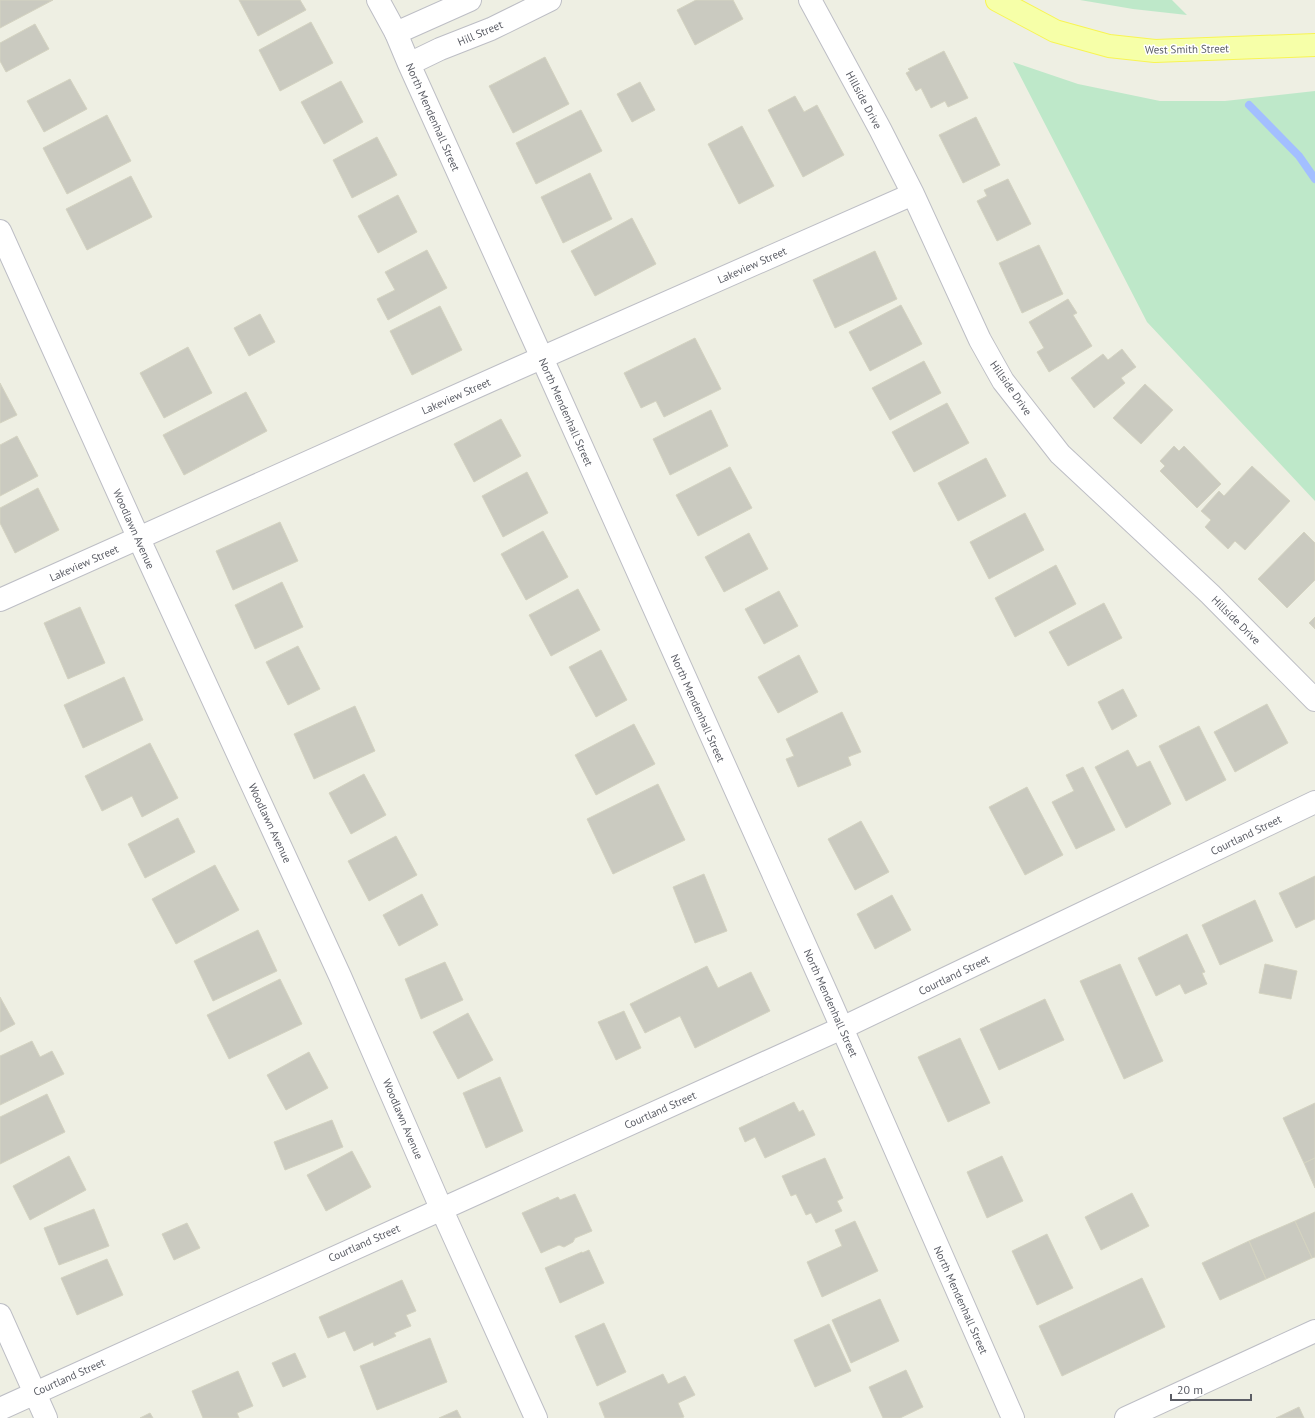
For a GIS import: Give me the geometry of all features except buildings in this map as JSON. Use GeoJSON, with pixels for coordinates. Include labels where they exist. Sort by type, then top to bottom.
{"type":"FeatureCollection","features":[{"type":"Feature","properties":{"kind":"main road","name":"West Smith Street"},"geometry":{"type":"LineString","coordinates":[[997,0],[1055,31],[1109,46],[1155,51],[1315,45]]}},
{"type":"Feature","properties":{"kind":"street","name":"North Mendenhall Street"},"geometry":{"type":"LineString","coordinates":[[378,0],[396,33],[542,358],[842,1028],[1013,1418]]}},
{"type":"Feature","properties":{"kind":"street"},"geometry":{"type":"LineString","coordinates":[[396,33],[470,0]]}},
{"type":"Feature","properties":{"kind":"street","name":"Hill Street"},"geometry":{"type":"LineString","coordinates":[[409,64],[440,49],[491,29],[550,0]]}},
{"type":"Feature","properties":{"kind":"street","name":"Hillside Drive"},"geometry":{"type":"LineString","coordinates":[[810,0],[880,129],[913,194],[980,340],[1003,381],[1060,454],[1210,594],[1315,700]]}},
{"type":"Feature","properties":{"kind":"street","name":"Lakeview Street"},"geometry":{"type":"LineString","coordinates":[[0,600],[913,194]]}},
{"type":"Feature","properties":{"kind":"street","name":"Woodlawn Avenue"},"geometry":{"type":"LineString","coordinates":[[0,231],[138,539],[337,968],[536,1418]]}},
{"type":"Feature","properties":{"kind":"street","name":"Courtland Street"},"geometry":{"type":"LineString","coordinates":[[0,1409],[842,1028],[1315,802]]}},
{"type":"Feature","properties":{"kind":"street"},"geometry":{"type":"LineString","coordinates":[[0,1315],[46,1418]]}},
{"type":"Feature","properties":{"kind":"street"},"geometry":{"type":"LineString","coordinates":[[1126,1418],[1315,1331]]}},
{"type":"Feature","properties":{"kind":"green space"},"geometry":{"type":"Polygon","coordinates":[[[1080,0],[1172,0],[1187,15],[1133,9],[1080,0]]]}},
{"type":"Feature","properties":{"kind":"green space"},"geometry":{"type":"Polygon","coordinates":[[[1013,62],[1078,84],[1160,101],[1225,101],[1315,91],[1315,501],[1147,322],[1013,62]]]}},
{"type":"Feature","properties":{"kind":"waterway"},"geometry":{"type":"LineString","coordinates":[[1249,105],[1299,156],[1315,179]]}}]}
